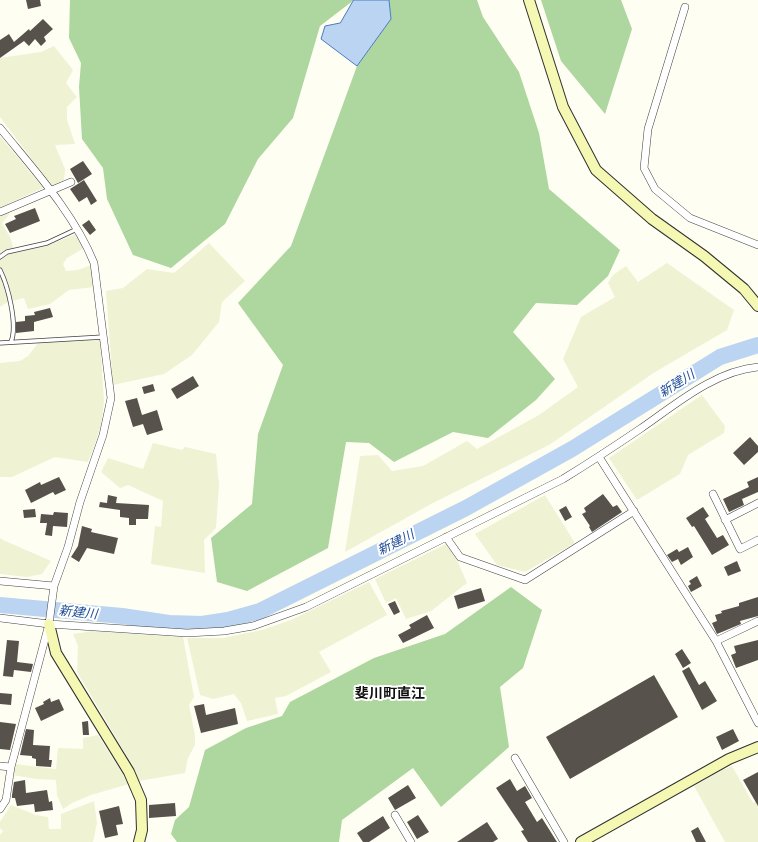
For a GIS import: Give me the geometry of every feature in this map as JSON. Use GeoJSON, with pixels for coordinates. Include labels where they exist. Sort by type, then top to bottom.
{"type":"FeatureCollection","features":[{"type":"Feature","properties":{"kind":"street"},"geometry":{"type":"LineString","coordinates":[[529,0],[563,107],[596,170],[652,219],[704,256],[744,289],[758,306]]}},
{"type":"Feature","properties":{"kind":"street"},"geometry":{"type":"LineString","coordinates":[[685,7],[648,129],[644,168],[655,189],[690,218],[758,245]]}},
{"type":"Feature","properties":{"kind":"street"},"geometry":{"type":"LineString","coordinates":[[0,128],[50,191],[86,243],[94,263],[111,398],[103,435],[80,502],[68,547],[54,588],[49,622],[11,767],[6,800],[0,809]]}},
{"type":"Feature","properties":{"kind":"street"},"geometry":{"type":"LineString","coordinates":[[0,212],[71,182]]}},
{"type":"Feature","properties":{"kind":"street"},"geometry":{"type":"LineString","coordinates":[[0,618],[187,633],[224,631],[252,626],[306,607],[563,479],[714,381],[744,368],[758,367]]}},
{"type":"Feature","properties":{"kind":"street"},"geometry":{"type":"LineString","coordinates":[[599,457],[716,641],[754,708],[758,723]]}},
{"type":"Feature","properties":{"kind":"street"},"geometry":{"type":"LineString","coordinates":[[714,494],[740,549],[758,540]]}},
{"type":"Feature","properties":{"kind":"street"},"geometry":{"type":"LineString","coordinates":[[725,520],[758,504]]}},
{"type":"Feature","properties":{"kind":"street"},"geometry":{"type":"LineString","coordinates":[[446,537],[460,557],[525,580],[634,511]]}},
{"type":"Feature","properties":{"kind":"street"},"geometry":{"type":"LineString","coordinates":[[0,581],[54,588]]}},
{"type":"Feature","properties":{"kind":"street"},"geometry":{"type":"LineString","coordinates":[[716,641],[758,620]]}},
{"type":"Feature","properties":{"kind":"street"},"geometry":{"type":"LineString","coordinates":[[49,622],[56,653],[129,772],[135,786],[140,800],[142,830],[139,842]]}},
{"type":"Feature","properties":{"kind":"street"},"geometry":{"type":"LineString","coordinates":[[580,842],[729,759],[758,747]]}},
{"type":"Feature","properties":{"kind":"street"},"geometry":{"type":"LineString","coordinates":[[515,758],[564,842]]}},
{"type":"Feature","properties":{"kind":"street"},"geometry":{"type":"LineString","coordinates":[[0,766],[11,767]]}},
{"type":"Feature","properties":{"kind":"street"},"geometry":{"type":"LineString","coordinates":[[395,815],[411,842]]}},
{"type":"Feature","properties":{"kind":"lane"},"geometry":{"type":"LineString","coordinates":[[0,257],[7,252],[47,243],[77,229]]}},
{"type":"Feature","properties":{"kind":"lane"},"geometry":{"type":"LineString","coordinates":[[0,270],[11,300],[14,335],[11,342]]}},
{"type":"Feature","properties":{"kind":"lane"},"geometry":{"type":"LineString","coordinates":[[0,343],[104,337]]}},
{"type":"Feature","properties":{"kind":"green space"},"geometry":{"type":"Polygon","coordinates":[[[70,0],[354,0],[320,26],[293,118],[258,159],[225,224],[171,268],[133,255],[107,199],[103,168],[82,139],[79,87],[81,63],[69,38],[70,0]]]}},
{"type":"Feature","properties":{"kind":"green space"},"geometry":{"type":"Polygon","coordinates":[[[389,0],[477,0],[483,17],[519,72],[539,133],[549,189],[620,250],[608,276],[577,305],[536,303],[513,332],[555,379],[536,400],[488,438],[453,432],[394,462],[369,443],[346,442],[328,548],[247,591],[217,582],[211,538],[252,504],[258,434],[283,365],[238,303],[291,246],[357,66],[391,19],[389,0]]]}},
{"type":"Feature","properties":{"kind":"green space"},"geometry":{"type":"Polygon","coordinates":[[[541,0],[621,0],[632,29],[605,114],[561,61],[541,0]]]}},
{"type":"Feature","properties":{"kind":"green space"},"geometry":{"type":"Polygon","coordinates":[[[54,46],[73,70],[66,83],[77,97],[67,107],[67,120],[75,144],[55,145],[65,169],[64,180],[52,186],[0,117],[0,58],[41,52],[54,46]]]}},
{"type":"Feature","properties":{"kind":"green space"},"geometry":{"type":"Polygon","coordinates":[[[0,136],[43,188],[8,204],[9,215],[2,223],[11,239],[14,253],[51,244],[76,234],[84,248],[67,258],[63,264],[66,271],[78,270],[91,265],[94,287],[69,290],[50,304],[28,309],[24,298],[8,302],[0,307],[0,136]]]}},
{"type":"Feature","properties":{"kind":"green space"},"geometry":{"type":"Polygon","coordinates":[[[209,243],[245,281],[222,302],[219,322],[192,355],[164,374],[113,385],[106,291],[123,288],[147,269],[174,273],[209,243]]]}},
{"type":"Feature","properties":{"kind":"green space"},"geometry":{"type":"Polygon","coordinates":[[[667,263],[734,310],[727,330],[655,372],[549,445],[431,504],[345,552],[360,456],[378,455],[392,471],[423,466],[467,441],[477,449],[539,415],[578,387],[563,359],[581,317],[615,297],[608,283],[613,275],[626,266],[638,282],[667,263]]]}},
{"type":"Feature","properties":{"kind":"green space"},"geometry":{"type":"Polygon","coordinates":[[[100,339],[104,402],[101,425],[88,462],[55,457],[12,477],[0,477],[0,363],[20,361],[28,356],[39,342],[100,339]]]}},
{"type":"Feature","properties":{"kind":"green space"},"geometry":{"type":"Polygon","coordinates":[[[702,395],[725,426],[724,433],[688,455],[680,474],[637,500],[609,458],[702,395]]]}},
{"type":"Feature","properties":{"kind":"green space"},"geometry":{"type":"Polygon","coordinates":[[[153,443],[182,450],[185,447],[216,454],[219,485],[216,528],[204,540],[205,573],[151,564],[155,526],[161,527],[163,501],[128,485],[120,488],[101,472],[108,458],[143,469],[153,443]]]}},
{"type":"Feature","properties":{"kind":"green space"},"geometry":{"type":"Polygon","coordinates":[[[545,495],[575,543],[525,572],[497,565],[475,534],[545,495]]]}},
{"type":"Feature","properties":{"kind":"green space"},"geometry":{"type":"Polygon","coordinates":[[[0,538],[51,561],[42,574],[27,577],[0,574],[0,538]]]}},
{"type":"Feature","properties":{"kind":"green space"},"geometry":{"type":"Polygon","coordinates":[[[446,544],[456,558],[467,583],[431,611],[406,619],[396,598],[386,603],[375,579],[446,544]]]}},
{"type":"Feature","properties":{"kind":"green space"},"geometry":{"type":"Polygon","coordinates":[[[369,582],[387,615],[319,652],[331,672],[286,696],[275,698],[278,714],[247,721],[241,703],[234,694],[213,699],[200,695],[187,638],[223,638],[262,630],[291,620],[369,582]]]}},
{"type":"Feature","properties":{"kind":"green space"},"geometry":{"type":"Polygon","coordinates":[[[511,587],[542,610],[523,668],[500,687],[509,747],[441,807],[413,768],[342,820],[339,842],[177,842],[171,834],[175,820],[189,807],[205,750],[246,728],[282,716],[290,702],[374,658],[445,634],[511,587]]]}},
{"type":"Feature","properties":{"kind":"green space"},"geometry":{"type":"Polygon","coordinates":[[[93,631],[183,637],[194,697],[189,705],[195,735],[195,745],[188,758],[185,773],[139,781],[125,753],[77,672],[78,646],[73,634],[93,631]]]}},
{"type":"Feature","properties":{"kind":"green space"},"geometry":{"type":"Polygon","coordinates":[[[98,735],[129,784],[91,795],[72,803],[63,809],[57,795],[56,780],[36,779],[13,775],[14,764],[56,769],[58,748],[83,749],[83,738],[98,735]]]}},
{"type":"Feature","properties":{"kind":"green space"},"geometry":{"type":"Polygon","coordinates":[[[732,766],[753,803],[758,800],[758,842],[725,842],[694,786],[732,766]]]}},
{"type":"Feature","properties":{"kind":"green space"},"geometry":{"type":"Polygon","coordinates":[[[94,801],[97,823],[93,842],[0,842],[0,835],[3,831],[0,828],[0,822],[11,805],[36,815],[48,817],[49,829],[61,829],[61,814],[94,801]]]}},
{"type":"Feature","properties":{"kind":"water"},"geometry":{"type":"Polygon","coordinates":[[[354,0],[389,0],[391,19],[357,66],[321,39],[325,26],[340,23],[354,0]]]}},
{"type":"Feature","properties":{"kind":"building"},"geometry":{"type":"Polygon","coordinates":[[[26,0],[40,0],[41,6],[28,9],[26,0]]]}},
{"type":"Feature","properties":{"kind":"building"},"geometry":{"type":"Polygon","coordinates":[[[43,19],[53,29],[44,37],[46,41],[41,46],[35,39],[29,46],[24,41],[0,58],[0,40],[9,34],[14,42],[29,29],[30,31],[43,19]]]}},
{"type":"Feature","properties":{"kind":"building"},"geometry":{"type":"Polygon","coordinates":[[[83,161],[92,174],[78,183],[70,169],[83,161]]]}},
{"type":"Feature","properties":{"kind":"building"},"geometry":{"type":"Polygon","coordinates":[[[84,180],[97,201],[91,205],[87,197],[79,202],[70,189],[84,180]]]}},
{"type":"Feature","properties":{"kind":"building"},"geometry":{"type":"Polygon","coordinates":[[[35,208],[40,221],[10,233],[5,224],[16,219],[14,216],[35,208]]]}},
{"type":"Feature","properties":{"kind":"building"},"geometry":{"type":"Polygon","coordinates":[[[89,220],[96,230],[90,235],[82,225],[89,220]]]}},
{"type":"Feature","properties":{"kind":"building"},"geometry":{"type":"Polygon","coordinates":[[[50,308],[53,317],[34,322],[34,331],[16,333],[16,322],[25,321],[25,316],[35,315],[34,312],[50,308]]]}},
{"type":"Feature","properties":{"kind":"building"},"geometry":{"type":"Polygon","coordinates":[[[193,376],[199,386],[177,399],[171,389],[193,376]]]}},
{"type":"Feature","properties":{"kind":"building"},"geometry":{"type":"Polygon","coordinates":[[[153,384],[155,391],[144,394],[142,387],[153,384]]]}},
{"type":"Feature","properties":{"kind":"building"},"geometry":{"type":"Polygon","coordinates":[[[137,398],[142,415],[157,410],[163,430],[147,435],[143,424],[133,427],[125,401],[137,398]]]}},
{"type":"Feature","properties":{"kind":"building"},"geometry":{"type":"Polygon","coordinates":[[[750,437],[758,446],[758,452],[744,465],[733,453],[750,437]]]}},
{"type":"Feature","properties":{"kind":"building"},"geometry":{"type":"Polygon","coordinates":[[[59,477],[66,490],[55,495],[53,492],[31,503],[25,490],[40,482],[41,485],[59,477]]]}},
{"type":"Feature","properties":{"kind":"building"},"geometry":{"type":"Polygon","coordinates":[[[758,477],[758,492],[742,499],[744,505],[729,512],[723,499],[749,487],[747,482],[758,477]]]}},
{"type":"Feature","properties":{"kind":"building"},"geometry":{"type":"Polygon","coordinates":[[[603,494],[613,507],[617,505],[622,512],[592,532],[582,514],[586,512],[584,508],[603,494]]]}},
{"type":"Feature","properties":{"kind":"building"},"geometry":{"type":"Polygon","coordinates":[[[108,495],[117,497],[116,503],[149,505],[148,519],[136,519],[136,525],[129,525],[129,518],[120,517],[120,510],[99,507],[100,502],[107,503],[108,495]]]}},
{"type":"Feature","properties":{"kind":"building"},"geometry":{"type":"Polygon","coordinates":[[[566,506],[572,517],[565,521],[559,510],[566,506]]]}},
{"type":"Feature","properties":{"kind":"building"},"geometry":{"type":"Polygon","coordinates":[[[703,507],[709,516],[705,519],[717,538],[723,535],[729,545],[712,555],[694,526],[692,527],[686,518],[703,507]]]}},
{"type":"Feature","properties":{"kind":"building"},"geometry":{"type":"Polygon","coordinates":[[[35,509],[36,517],[24,518],[23,510],[35,509]]]}},
{"type":"Feature","properties":{"kind":"building"},"geometry":{"type":"Polygon","coordinates":[[[54,512],[68,513],[67,527],[53,526],[52,536],[45,535],[47,523],[40,523],[41,514],[53,515],[54,512]]]}},
{"type":"Feature","properties":{"kind":"building"},"geometry":{"type":"Polygon","coordinates":[[[82,526],[92,529],[91,532],[118,538],[114,554],[87,548],[79,562],[71,557],[78,546],[82,526]]]}},
{"type":"Feature","properties":{"kind":"building"},"geometry":{"type":"Polygon","coordinates":[[[688,547],[693,557],[681,565],[678,559],[672,562],[667,555],[677,549],[679,552],[688,547]]]}},
{"type":"Feature","properties":{"kind":"building"},"geometry":{"type":"Polygon","coordinates":[[[737,561],[741,571],[728,576],[724,567],[737,561]]]}},
{"type":"Feature","properties":{"kind":"building"},"geometry":{"type":"Polygon","coordinates":[[[697,576],[702,586],[691,592],[688,586],[691,584],[689,581],[697,576]]]}},
{"type":"Feature","properties":{"kind":"building"},"geometry":{"type":"Polygon","coordinates":[[[481,588],[485,601],[458,609],[454,596],[481,588]]]}},
{"type":"Feature","properties":{"kind":"building"},"geometry":{"type":"Polygon","coordinates":[[[758,597],[758,616],[740,621],[741,624],[717,634],[712,623],[717,621],[715,615],[722,613],[721,611],[739,606],[739,603],[758,597]]]}},
{"type":"Feature","properties":{"kind":"building"},"geometry":{"type":"Polygon","coordinates":[[[395,601],[400,612],[394,615],[388,604],[395,601]]]}},
{"type":"Feature","properties":{"kind":"building"},"geometry":{"type":"Polygon","coordinates":[[[427,615],[434,628],[403,643],[398,635],[411,628],[409,625],[427,615]]]}},
{"type":"Feature","properties":{"kind":"building"},"geometry":{"type":"Polygon","coordinates":[[[7,640],[19,641],[17,662],[33,664],[31,672],[14,670],[13,677],[3,676],[7,640]]]}},
{"type":"Feature","properties":{"kind":"building"},"geometry":{"type":"Polygon","coordinates":[[[758,640],[758,660],[736,668],[731,655],[736,653],[734,646],[758,640]]]}},
{"type":"Feature","properties":{"kind":"building"},"geometry":{"type":"Polygon","coordinates":[[[682,649],[691,663],[683,668],[675,654],[682,649]]]}},
{"type":"Feature","properties":{"kind":"building"},"geometry":{"type":"Polygon","coordinates":[[[689,667],[699,685],[705,681],[717,701],[702,710],[682,671],[689,667]]]}},
{"type":"Feature","properties":{"kind":"building"},"geometry":{"type":"Polygon","coordinates":[[[654,675],[678,717],[570,779],[546,737],[654,675]]]}},
{"type":"Feature","properties":{"kind":"building"},"geometry":{"type":"Polygon","coordinates":[[[0,693],[12,694],[11,705],[0,704],[0,693]]]}},
{"type":"Feature","properties":{"kind":"building"},"geometry":{"type":"Polygon","coordinates":[[[50,698],[51,702],[59,699],[64,710],[41,721],[35,708],[44,704],[43,702],[50,698]]]}},
{"type":"Feature","properties":{"kind":"building"},"geometry":{"type":"Polygon","coordinates":[[[204,704],[206,715],[235,708],[238,724],[201,733],[194,706],[204,704]]]}},
{"type":"Feature","properties":{"kind":"building"},"geometry":{"type":"Polygon","coordinates":[[[88,721],[89,735],[83,735],[82,722],[88,721]]]}},
{"type":"Feature","properties":{"kind":"building"},"geometry":{"type":"Polygon","coordinates":[[[0,722],[16,724],[10,750],[0,749],[0,722]]]}},
{"type":"Feature","properties":{"kind":"building"},"geometry":{"type":"Polygon","coordinates":[[[26,729],[34,730],[33,745],[50,746],[49,760],[52,760],[51,767],[36,766],[36,759],[32,758],[32,756],[20,755],[26,729]]]}},
{"type":"Feature","properties":{"kind":"building"},"geometry":{"type":"Polygon","coordinates":[[[733,729],[739,741],[722,750],[716,737],[733,729]]]}},
{"type":"Feature","properties":{"kind":"building"},"geometry":{"type":"Polygon","coordinates":[[[758,772],[758,806],[743,780],[758,772]]]}},
{"type":"Feature","properties":{"kind":"building"},"geometry":{"type":"Polygon","coordinates":[[[510,779],[517,791],[525,786],[532,798],[525,802],[537,822],[542,818],[557,842],[528,842],[521,831],[524,830],[496,788],[510,779]]]}},
{"type":"Feature","properties":{"kind":"building"},"geometry":{"type":"Polygon","coordinates":[[[25,780],[26,793],[47,790],[49,802],[52,801],[53,810],[35,812],[34,804],[17,806],[15,798],[12,798],[14,782],[25,780]]]}},
{"type":"Feature","properties":{"kind":"building"},"geometry":{"type":"Polygon","coordinates":[[[408,785],[416,798],[395,810],[388,798],[408,785]]]}},
{"type":"Feature","properties":{"kind":"building"},"geometry":{"type":"Polygon","coordinates":[[[175,803],[176,816],[149,818],[149,805],[175,803]]]}},
{"type":"Feature","properties":{"kind":"building"},"geometry":{"type":"Polygon","coordinates":[[[119,806],[123,824],[116,825],[118,835],[105,838],[99,811],[119,806]]]}},
{"type":"Feature","properties":{"kind":"building"},"geometry":{"type":"Polygon","coordinates":[[[418,815],[429,832],[417,839],[407,822],[418,815]]]}},
{"type":"Feature","properties":{"kind":"building"},"geometry":{"type":"Polygon","coordinates":[[[383,816],[390,828],[369,842],[363,842],[357,833],[383,816]]]}},
{"type":"Feature","properties":{"kind":"building"},"geometry":{"type":"Polygon","coordinates":[[[487,822],[498,839],[493,842],[457,842],[487,822]]]}},
{"type":"Feature","properties":{"kind":"building"},"geometry":{"type":"Polygon","coordinates":[[[698,827],[706,842],[696,842],[691,831],[698,827]]]}},
{"type":"Feature","properties":{"kind":"waterway","name":"新建川"},"geometry":{"type":"LineString","coordinates":[[0,605],[122,616],[169,623],[202,624],[228,620],[260,611],[466,508],[572,449],[720,357],[758,345]]}},
{"type":"Feature","properties":{"kind":"district","name":"斐川町直江"},"geometry":{"type":"Point","coordinates":[390,694]}}]}
